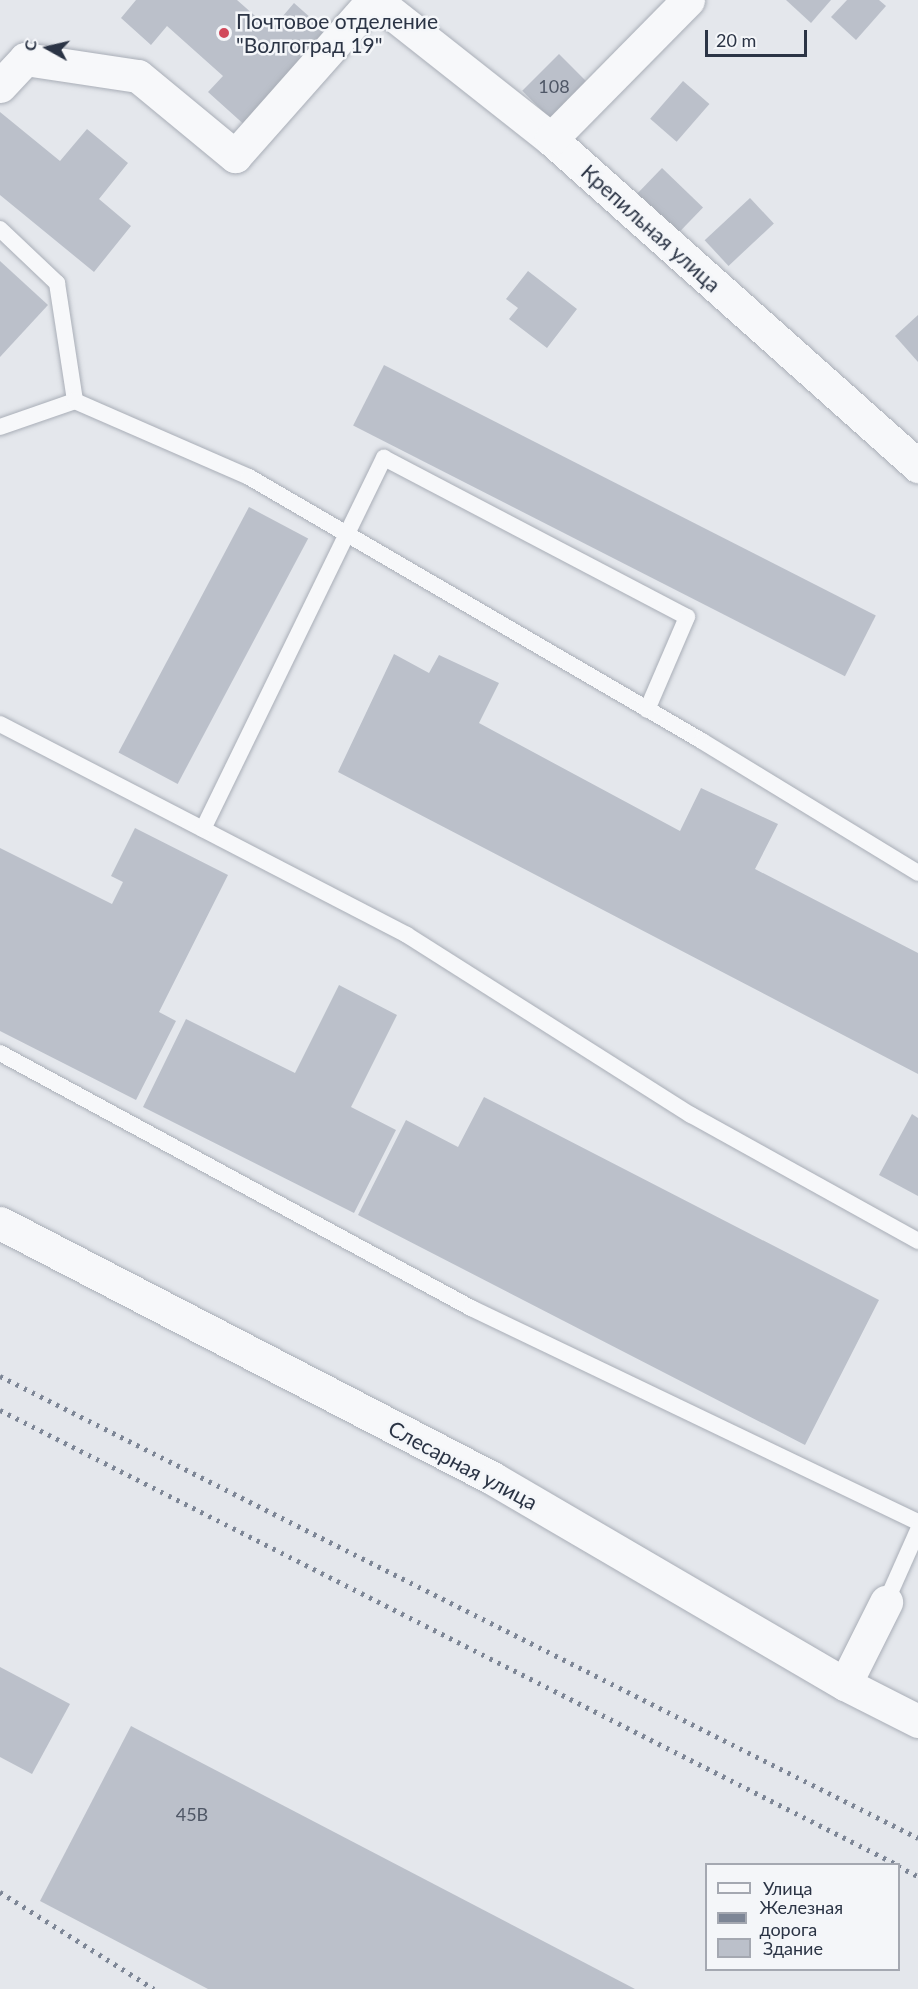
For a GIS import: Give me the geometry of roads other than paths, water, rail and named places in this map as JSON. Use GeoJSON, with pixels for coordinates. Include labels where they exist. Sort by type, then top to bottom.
{"type":"FeatureCollection","features":[{"type":"Feature","properties":{"kind":"street"},"geometry":{"type":"LineString","coordinates":[[0,86],[25,59],[138,76],[235,156],[374,0]]}},
{"type":"Feature","properties":{"kind":"street","name":"Крепильная улица"},"geometry":{"type":"LineString","coordinates":[[374,0],[551,139],[915,458]]}},
{"type":"Feature","properties":{"kind":"street"},"geometry":{"type":"LineString","coordinates":[[551,139],[688,0]]}},
{"type":"Feature","properties":{"kind":"street","name":"Слесарная улица"},"geometry":{"type":"LineString","coordinates":[[0,1223],[494,1479],[845,1684],[918,1721]]}},
{"type":"Feature","properties":{"kind":"street"},"geometry":{"type":"LineString","coordinates":[[845,1684],[886,1602]]}},
{"type":"Feature","properties":{"kind":"lane"},"geometry":{"type":"LineString","coordinates":[[0,230],[57,283],[75,401]]}},
{"type":"Feature","properties":{"kind":"lane"},"geometry":{"type":"LineString","coordinates":[[0,427],[75,401],[249,477],[647,710],[918,873]]}},
{"type":"Feature","properties":{"kind":"lane"},"geometry":{"type":"LineString","coordinates":[[203,829],[384,458],[687,617],[647,710]]}},
{"type":"Feature","properties":{"kind":"lane"},"geometry":{"type":"LineString","coordinates":[[0,724],[407,935],[691,1114],[918,1242]]}},
{"type":"Feature","properties":{"kind":"lane"},"geometry":{"type":"LineString","coordinates":[[0,1053],[471,1308],[918,1522]]}},
{"type":"Feature","properties":{"kind":"lane"},"geometry":{"type":"LineString","coordinates":[[886,1602],[918,1530]]}},
{"type":"Feature","properties":{"kind":"railway"},"geometry":{"type":"LineString","coordinates":[[0,1376],[918,1838]]}},
{"type":"Feature","properties":{"kind":"railway"},"geometry":{"type":"LineString","coordinates":[[0,1410],[894,1863]]}},
{"type":"Feature","properties":{"kind":"railway"},"geometry":{"type":"LineString","coordinates":[[900,1867],[918,1876]]}},
{"type":"Feature","properties":{"kind":"railway"},"geometry":{"type":"LineString","coordinates":[[0,1892],[154,1989]]}},
{"type":"Feature","properties":{"kind":"place","name":"Почтовое отделение \"Волгоград 19\""},"geometry":{"type":"Point","coordinates":[224,33]}}]}
